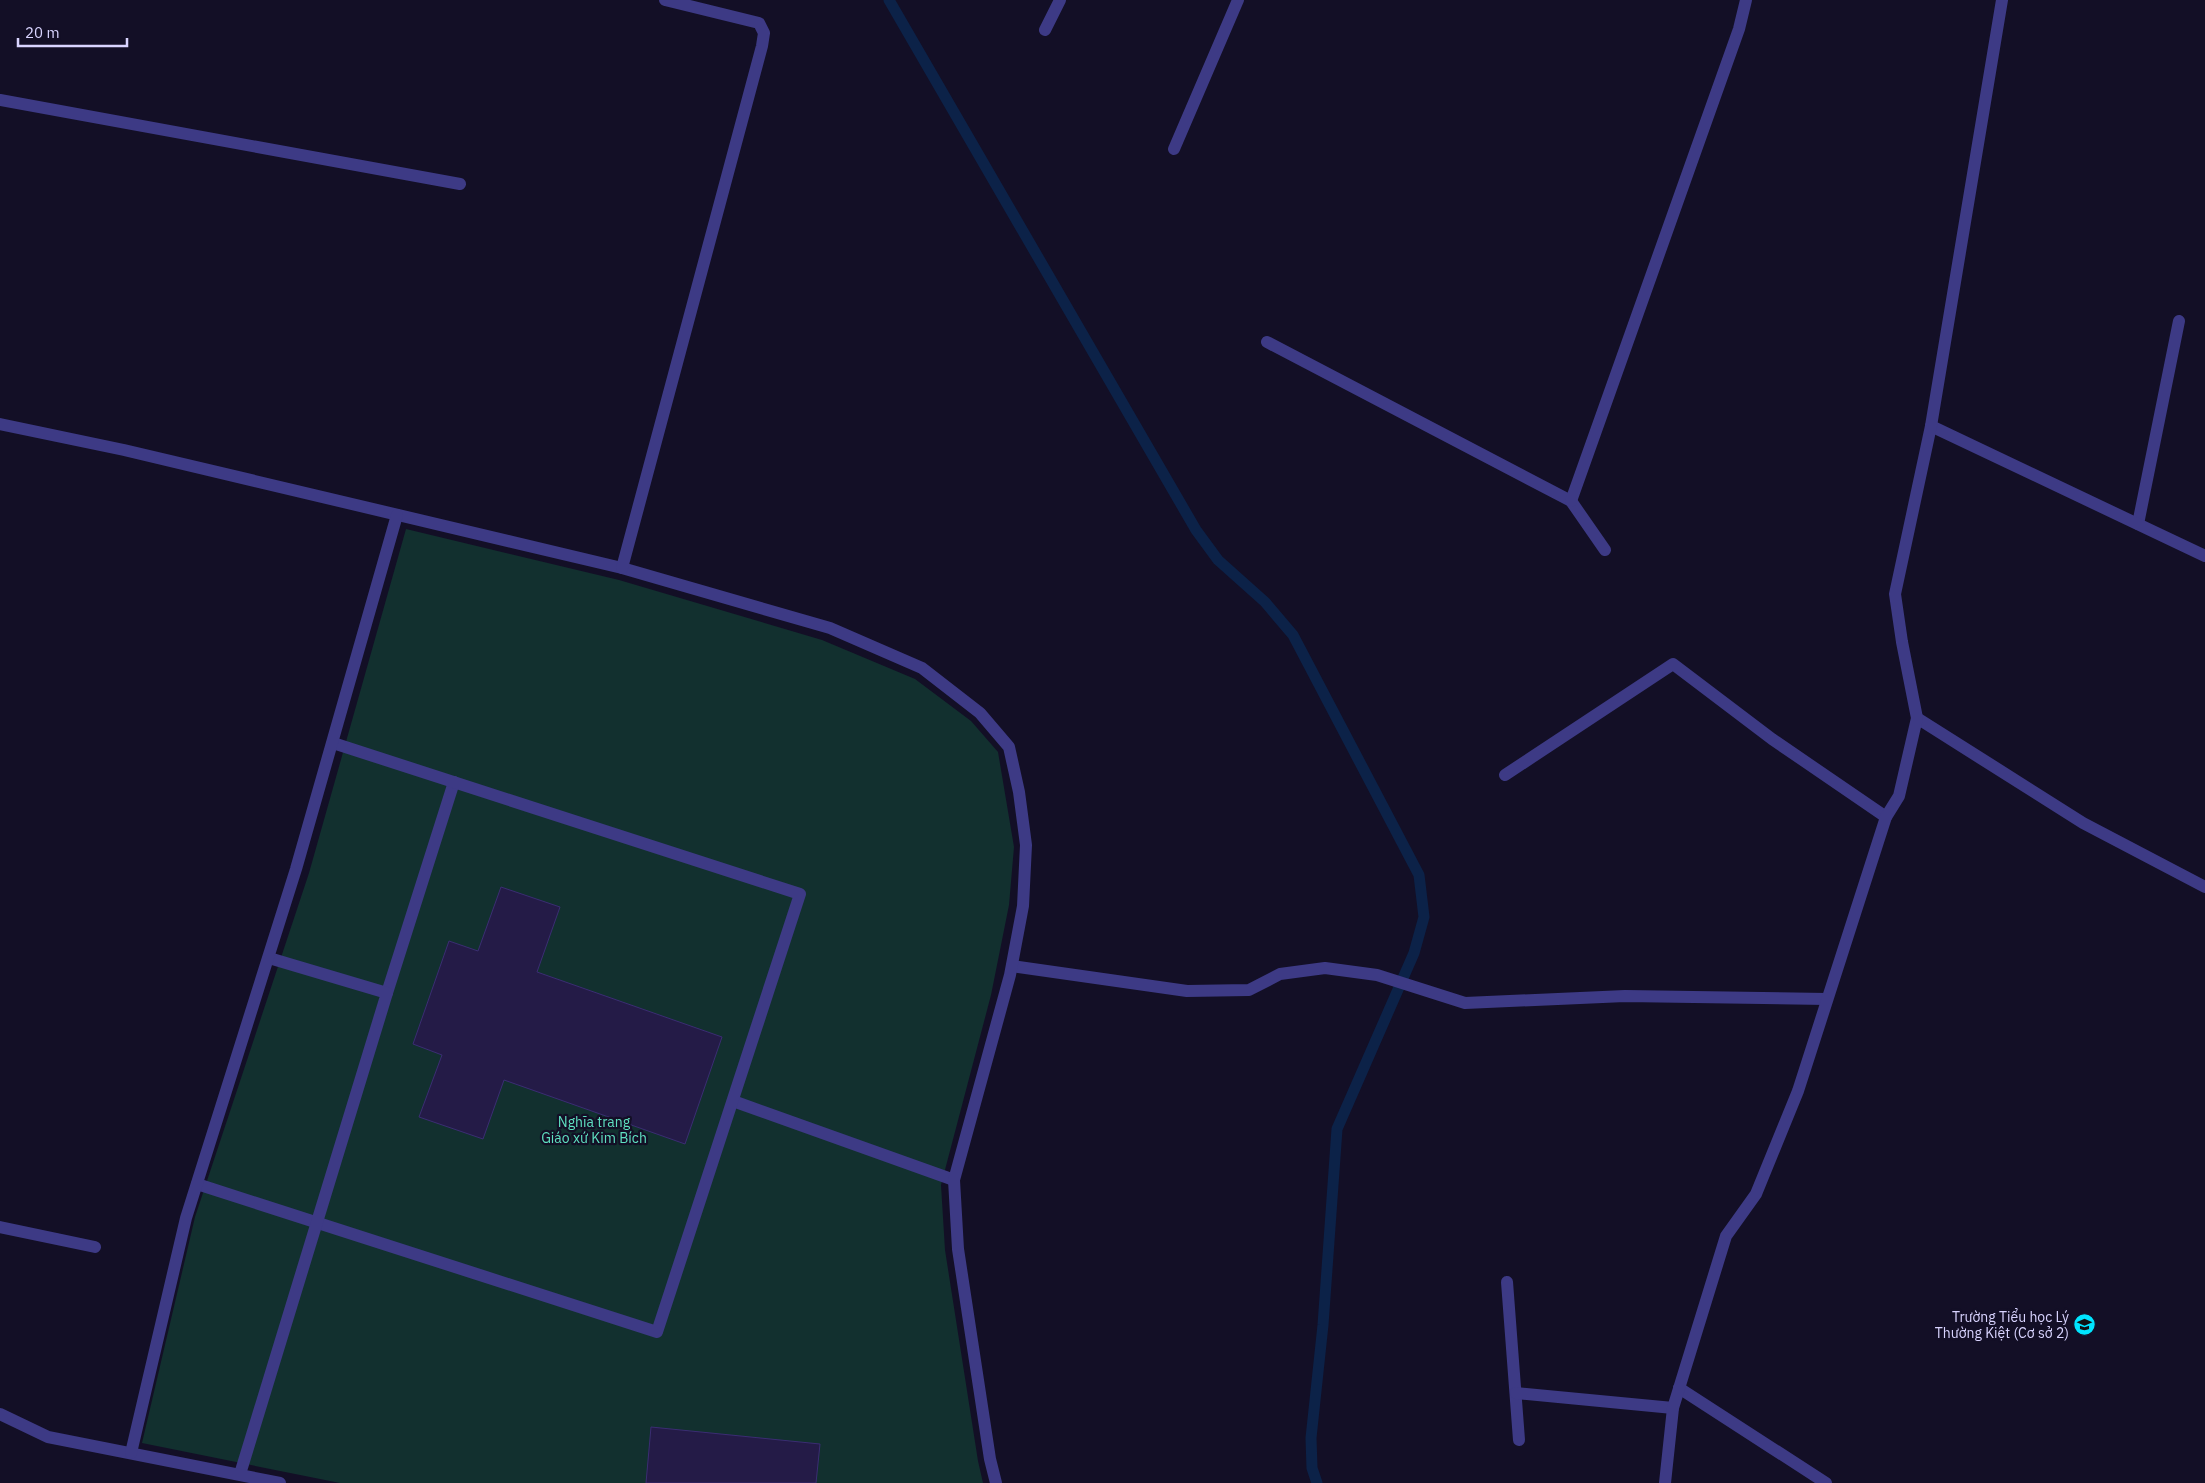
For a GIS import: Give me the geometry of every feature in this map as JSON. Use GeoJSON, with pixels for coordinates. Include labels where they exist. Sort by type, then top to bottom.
{"type":"FeatureCollection","features":[{"type":"Feature","properties":{"kind":"street"},"geometry":{"type":"LineString","coordinates":[[622,568],[760,56],[764,34],[759,23],[665,0]]}},
{"type":"Feature","properties":{"kind":"street"},"geometry":{"type":"LineString","coordinates":[[1045,30],[1060,0]]}},
{"type":"Feature","properties":{"kind":"street"},"geometry":{"type":"LineString","coordinates":[[1174,148],[1238,0]]}},
{"type":"Feature","properties":{"kind":"street"},"geometry":{"type":"LineString","coordinates":[[1572,501],[1736,39],[1746,0]]}},
{"type":"Feature","properties":{"kind":"street"},"geometry":{"type":"LineString","coordinates":[[1666,1483],[1673,1408],[1726,1236],[1756,1194],[1798,1091],[1886,817],[1899,796],[1918,718],[1902,642],[1895,594],[1931,426],[2002,0]]}},
{"type":"Feature","properties":{"kind":"street"},"geometry":{"type":"LineString","coordinates":[[0,100],[460,184]]}},
{"type":"Feature","properties":{"kind":"street"},"geometry":{"type":"LineString","coordinates":[[2138,524],[2179,322]]}},
{"type":"Feature","properties":{"kind":"street"},"geometry":{"type":"LineString","coordinates":[[1267,342],[1572,501],[1605,550]]}},
{"type":"Feature","properties":{"kind":"street"},"geometry":{"type":"LineString","coordinates":[[0,424],[124,450],[622,568],[830,628],[922,668],[980,713],[1009,747],[1019,792],[1025,854],[1022,906],[1012,966],[954,1180],[958,1249],[990,1459],[996,1483]]}},
{"type":"Feature","properties":{"kind":"street"},"geometry":{"type":"LineString","coordinates":[[1931,426],[2205,556]]}},
{"type":"Feature","properties":{"kind":"street"},"geometry":{"type":"LineString","coordinates":[[131,1454],[186,1218],[269,958],[398,515]]}},
{"type":"Feature","properties":{"kind":"street"},"geometry":{"type":"LineString","coordinates":[[1505,775],[1673,664],[1772,739],[1886,817]]}},
{"type":"Feature","properties":{"kind":"street"},"geometry":{"type":"LineString","coordinates":[[1918,718],[2083,823],[2205,887]]}},
{"type":"Feature","properties":{"kind":"street"},"geometry":{"type":"LineString","coordinates":[[197,1184],[657,1332],[800,894],[332,743]]}},
{"type":"Feature","properties":{"kind":"street"},"geometry":{"type":"LineString","coordinates":[[240,1474],[386,994],[454,782]]}},
{"type":"Feature","properties":{"kind":"street"},"geometry":{"type":"LineString","coordinates":[[269,958],[386,994]]}},
{"type":"Feature","properties":{"kind":"street"},"geometry":{"type":"LineString","coordinates":[[1012,966],[1187,991],[1249,990],[1280,974],[1325,968],[1376,975],[1465,1003],[1625,996],[1827,999]]}},
{"type":"Feature","properties":{"kind":"street"},"geometry":{"type":"LineString","coordinates":[[733,1101],[954,1180]]}},
{"type":"Feature","properties":{"kind":"street"},"geometry":{"type":"LineString","coordinates":[[0,1228],[95,1246]]}},
{"type":"Feature","properties":{"kind":"street"},"geometry":{"type":"LineString","coordinates":[[1507,1282],[1519,1440]]}},
{"type":"Feature","properties":{"kind":"street"},"geometry":{"type":"LineString","coordinates":[[1679,1388],[1826,1483]]}},
{"type":"Feature","properties":{"kind":"street"},"geometry":{"type":"LineString","coordinates":[[1516,1393],[1673,1408]]}},
{"type":"Feature","properties":{"kind":"street"},"geometry":{"type":"LineString","coordinates":[[0,1414],[48,1437],[278,1483]]}},
{"type":"Feature","properties":{"kind":"green space","name":"Nghĩa trang Giáo xứ Kim Bích"},"geometry":{"type":"Polygon","coordinates":[[[406,529],[619,580],[822,640],[915,679],[971,721],[998,752],[1014,847],[1009,905],[991,995],[941,1185],[945,1250],[983,1483],[340,1483],[142,1443],[195,1217],[309,873],[406,529]]]}},
{"type":"Feature","properties":{"kind":"building"},"geometry":{"type":"Polygon","coordinates":[[[501,887],[560,907],[537,972],[722,1037],[685,1144],[504,1080],[483,1139],[419,1117],[442,1055],[413,1044],[449,941],[478,951],[501,887]]]}},
{"type":"Feature","properties":{"kind":"building"},"geometry":{"type":"Polygon","coordinates":[[[651,1427],[820,1444],[816,1483],[646,1483],[651,1427]]]}},
{"type":"Feature","properties":{"kind":"waterway"},"geometry":{"type":"LineString","coordinates":[[889,0],[1196,530],[1218,560],[1265,602],[1293,635],[1419,875],[1424,917],[1414,953],[1337,1129],[1323,1325],[1311,1438],[1312,1468],[1317,1483]]}},
{"type":"Feature","properties":{"kind":"place","name":"Trường Tiểu học Lý Thường Kiệt (Cơ sở 2)"},"geometry":{"type":"Point","coordinates":[2085,1325]}}]}
